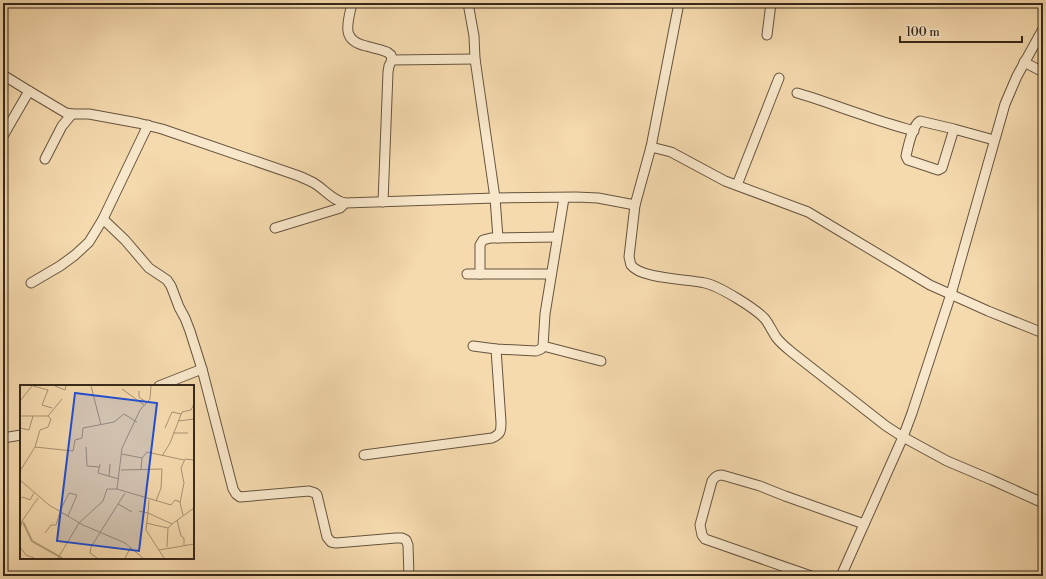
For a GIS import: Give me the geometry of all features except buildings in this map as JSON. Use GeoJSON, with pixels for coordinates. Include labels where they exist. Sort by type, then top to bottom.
{"type":"FeatureCollection","features":[{"type":"Feature","properties":{"kind":"street"},"geometry":{"type":"LineString","coordinates":[[352,3],[348,27],[350,38],[354,43],[387,52],[392,60]]}},
{"type":"Feature","properties":{"kind":"street"},"geometry":{"type":"LineString","coordinates":[[468,3],[474,36],[475,59],[495,198],[498,238]]}},
{"type":"Feature","properties":{"kind":"street"},"geometry":{"type":"LineString","coordinates":[[679,3],[651,147],[635,205],[629,257],[631,265],[640,272],[666,278],[705,283],[730,295],[757,311],[777,338],[794,354],[886,426],[903,437],[954,464],[1043,503]]}},
{"type":"Feature","properties":{"kind":"street"},"geometry":{"type":"LineString","coordinates":[[767,35],[771,3]]}},
{"type":"Feature","properties":{"kind":"street"},"geometry":{"type":"LineString","coordinates":[[841,576],[903,437],[912,413],[951,294],[1005,104],[1024,62],[1043,29]]}},
{"type":"Feature","properties":{"kind":"street"},"geometry":{"type":"LineString","coordinates":[[392,60],[475,59]]}},
{"type":"Feature","properties":{"kind":"street"},"geometry":{"type":"LineString","coordinates":[[383,202],[388,72],[392,60]]}},
{"type":"Feature","properties":{"kind":"street"},"geometry":{"type":"LineString","coordinates":[[1024,62],[1043,72]]}},
{"type":"Feature","properties":{"kind":"street"},"geometry":{"type":"LineString","coordinates":[[4,78],[66,113],[89,114],[132,121],[162,129],[296,175],[314,183],[340,202],[495,198],[598,198],[635,205]]}},
{"type":"Feature","properties":{"kind":"street"},"geometry":{"type":"LineString","coordinates":[[737,185],[780,78]]}},
{"type":"Feature","properties":{"kind":"street"},"geometry":{"type":"LineString","coordinates":[[3,136],[29,91]]}},
{"type":"Feature","properties":{"kind":"street"},"geometry":{"type":"LineString","coordinates":[[797,93],[914,131]]}},
{"type":"Feature","properties":{"kind":"street"},"geometry":{"type":"LineString","coordinates":[[44,159],[62,126],[72,114]]}},
{"type":"Feature","properties":{"kind":"street"},"geometry":{"type":"LineString","coordinates":[[954,129],[942,168],[938,170],[908,160],[906,156],[914,131],[918,122],[920,121],[954,129],[994,140]]}},
{"type":"Feature","properties":{"kind":"street"},"geometry":{"type":"LineString","coordinates":[[31,283],[60,266],[89,242],[103,219],[148,126]]}},
{"type":"Feature","properties":{"kind":"street"},"geometry":{"type":"LineString","coordinates":[[651,147],[671,152],[712,174],[737,185],[808,212],[930,285],[988,311],[1043,333]]}},
{"type":"Feature","properties":{"kind":"street"},"geometry":{"type":"LineString","coordinates":[[473,346],[496,350],[536,352],[543,346],[545,314],[564,198]]}},
{"type":"Feature","properties":{"kind":"street"},"geometry":{"type":"LineString","coordinates":[[275,228],[340,208],[345,203]]}},
{"type":"Feature","properties":{"kind":"street"},"geometry":{"type":"LineString","coordinates":[[103,219],[125,240],[149,268],[167,280],[171,286],[190,331],[202,369],[233,489],[236,494],[240,497],[310,491],[315,493],[317,495],[327,537],[331,542],[336,544],[402,538],[406,540],[408,545],[409,576]]}},
{"type":"Feature","properties":{"kind":"street"},"geometry":{"type":"LineString","coordinates":[[480,274],[480,245],[483,240],[491,238],[557,237]]}},
{"type":"Feature","properties":{"kind":"street"},"geometry":{"type":"LineString","coordinates":[[466,274],[551,274]]}},
{"type":"Feature","properties":{"kind":"street"},"geometry":{"type":"LineString","coordinates":[[543,346],[601,361]]}},
{"type":"Feature","properties":{"kind":"street"},"geometry":{"type":"LineString","coordinates":[[364,455],[492,438],[497,436],[501,431],[501,422],[496,350]]}},
{"type":"Feature","properties":{"kind":"street"},"geometry":{"type":"LineString","coordinates":[[162,385],[202,369]]}},
{"type":"Feature","properties":{"kind":"street"},"geometry":{"type":"LineString","coordinates":[[3,438],[20,435]]}},
{"type":"Feature","properties":{"kind":"street"},"geometry":{"type":"LineString","coordinates":[[811,576],[710,541],[702,535],[700,526],[714,478],[718,475],[722,475],[760,486],[864,524]]}}]}
